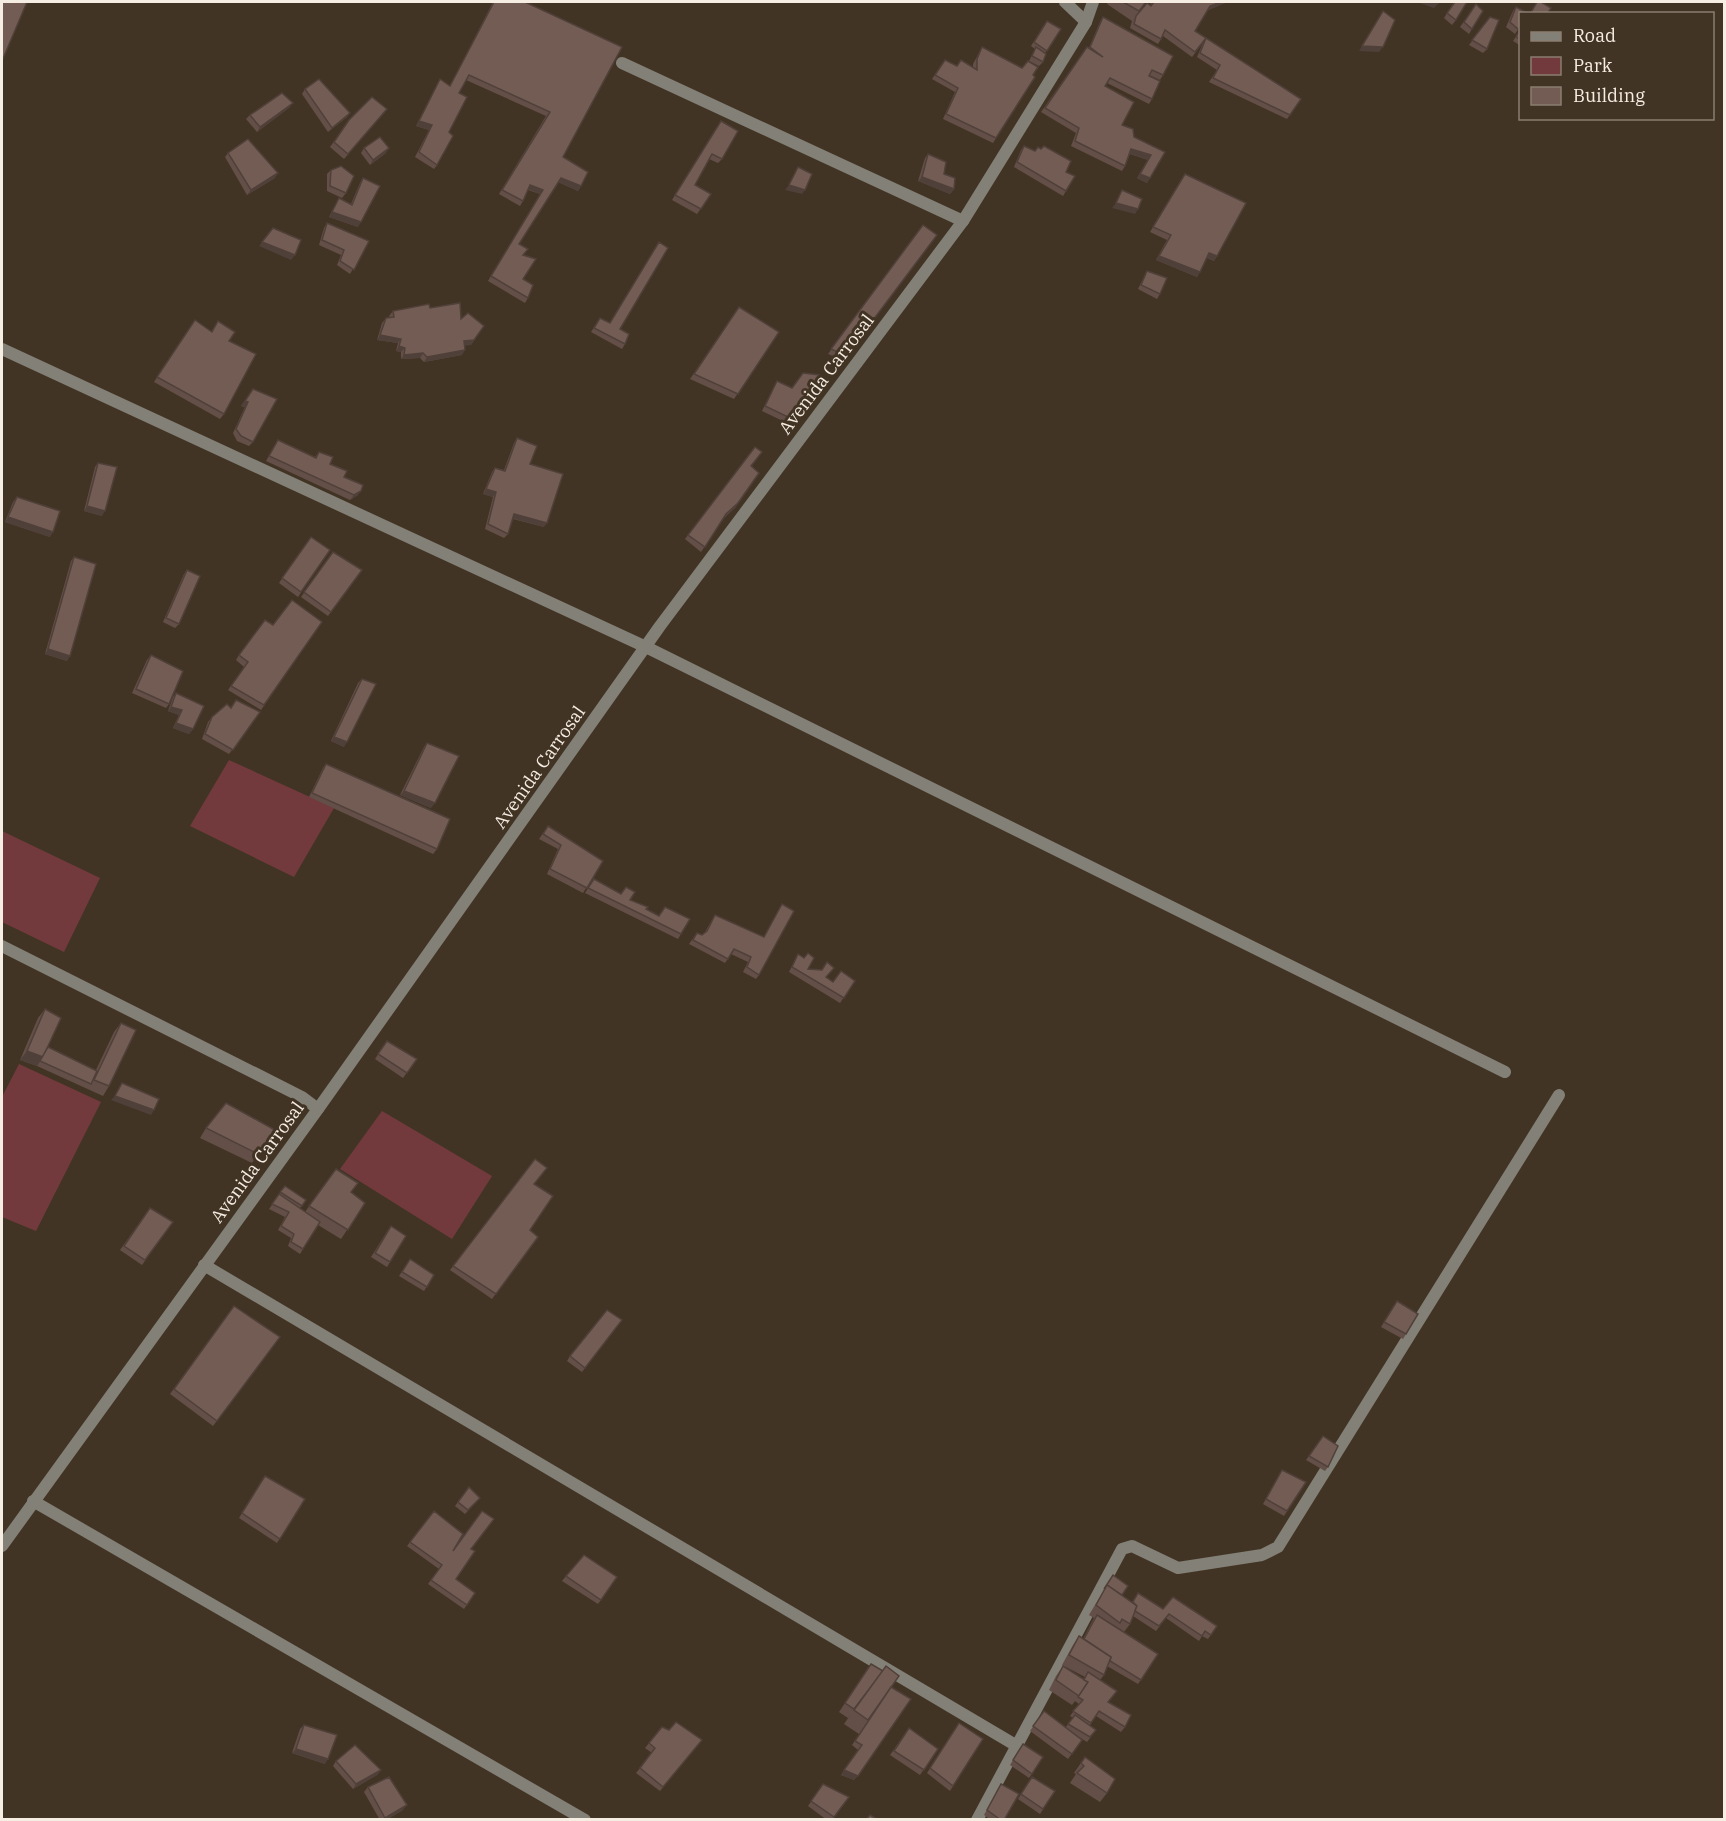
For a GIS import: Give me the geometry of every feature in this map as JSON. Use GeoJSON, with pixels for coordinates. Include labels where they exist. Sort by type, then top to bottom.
{"type":"FeatureCollection","features":[{"type":"Feature","properties":{"kind":"street"},"geometry":{"type":"LineString","coordinates":[[1065,2],[1086,22]]}},
{"type":"Feature","properties":{"kind":"street","name":"Avenida Carrosal"},"geometry":{"type":"LineString","coordinates":[[2,1546],[318,1109],[645,647],[963,221],[1086,22],[1093,2]]}},
{"type":"Feature","properties":{"kind":"street"},"geometry":{"type":"LineString","coordinates":[[622,63],[963,221]]}},
{"type":"Feature","properties":{"kind":"street"},"geometry":{"type":"LineString","coordinates":[[2,349],[645,647],[1505,1071]]}},
{"type":"Feature","properties":{"kind":"street"},"geometry":{"type":"LineString","coordinates":[[2,946],[302,1097],[318,1109]]}},
{"type":"Feature","properties":{"kind":"street"},"geometry":{"type":"LineString","coordinates":[[976,1820],[1122,1549],[1132,1546],[1178,1568],[1262,1555],[1278,1547],[1559,1095]]}},
{"type":"Feature","properties":{"kind":"street"},"geometry":{"type":"LineString","coordinates":[[204,1265],[1017,1746]]}},
{"type":"Feature","properties":{"kind":"street"},"geometry":{"type":"LineString","coordinates":[[33,1501],[585,1820]]}},
{"type":"Feature","properties":{"kind":"green space"},"geometry":{"type":"Polygon","coordinates":[[[229,760],[334,808],[294,877],[190,826],[229,760]]]}},
{"type":"Feature","properties":{"kind":"green space"},"geometry":{"type":"Polygon","coordinates":[[[2,831],[100,878],[64,952],[2,922],[2,831]]]}},
{"type":"Feature","properties":{"kind":"green space"},"geometry":{"type":"Polygon","coordinates":[[[19,1064],[101,1102],[36,1231],[2,1217],[2,1097],[19,1064]]]}},
{"type":"Feature","properties":{"kind":"green space"},"geometry":{"type":"Polygon","coordinates":[[[382,1111],[492,1176],[452,1239],[340,1169],[382,1111]]]}},
{"type":"Feature","properties":{"kind":"building"},"geometry":{"type":"Polygon","coordinates":[[[2,2],[27,2],[2,61],[2,2]]]}},
{"type":"Feature","properties":{"kind":"building"},"geometry":{"type":"Polygon","coordinates":[[[494,2],[525,2],[622,47],[563,157],[588,172],[581,186],[561,178],[519,244],[528,249],[523,255],[536,259],[523,279],[533,285],[528,298],[491,276],[543,190],[530,185],[523,201],[502,190],[550,112],[469,75],[459,93],[467,97],[449,132],[453,136],[437,165],[419,152],[432,125],[419,121],[440,79],[450,86],[494,2]]]}},
{"type":"Feature","properties":{"kind":"building"},"geometry":{"type":"Polygon","coordinates":[[[1123,2],[1146,2],[1139,11],[1123,2]]]}},
{"type":"Feature","properties":{"kind":"building"},"geometry":{"type":"Polygon","coordinates":[[[1154,2],[1221,2],[1210,6],[1195,31],[1206,38],[1195,52],[1165,30],[1161,39],[1134,24],[1136,16],[1147,3],[1151,6],[1154,2]]]}},
{"type":"Feature","properties":{"kind":"building"},"geometry":{"type":"Polygon","coordinates":[[[1455,2],[1467,2],[1456,20],[1447,13],[1455,2]]]}},
{"type":"Feature","properties":{"kind":"building"},"geometry":{"type":"Polygon","coordinates":[[[1537,2],[1551,8],[1548,12],[1531,12],[1537,2]]]}},
{"type":"Feature","properties":{"kind":"building"},"geometry":{"type":"Polygon","coordinates":[[[1476,4],[1483,11],[1472,29],[1464,22],[1476,4]]]}},
{"type":"Feature","properties":{"kind":"building"},"geometry":{"type":"Polygon","coordinates":[[[1516,7],[1525,12],[1519,12],[1518,29],[1510,22],[1516,7]]]}},
{"type":"Feature","properties":{"kind":"building"},"geometry":{"type":"Polygon","coordinates":[[[1383,11],[1395,20],[1383,47],[1362,46],[1383,11]]]}},
{"type":"Feature","properties":{"kind":"building"},"geometry":{"type":"Polygon","coordinates":[[[1103,17],[1173,56],[1163,75],[1152,70],[1149,76],[1160,81],[1152,99],[1110,78],[1105,86],[1134,102],[1122,125],[1133,129],[1134,137],[1165,152],[1150,178],[1140,174],[1151,155],[1131,149],[1125,166],[1075,141],[1079,128],[1045,108],[1087,47],[1103,57],[1090,47],[1103,17]]]}},
{"type":"Feature","properties":{"kind":"building"},"geometry":{"type":"Polygon","coordinates":[[[1490,17],[1499,20],[1487,49],[1472,40],[1490,17]]]}},
{"type":"Feature","properties":{"kind":"building"},"geometry":{"type":"Polygon","coordinates":[[[1047,21],[1061,29],[1047,51],[1034,42],[1047,21]]]}},
{"type":"Feature","properties":{"kind":"building"},"geometry":{"type":"Polygon","coordinates":[[[1206,38],[1301,99],[1290,115],[1213,78],[1220,65],[1200,53],[1206,38]]]}},
{"type":"Feature","properties":{"kind":"building"},"geometry":{"type":"Polygon","coordinates":[[[982,47],[1022,68],[1028,61],[1038,67],[1033,75],[1035,77],[996,138],[946,114],[958,88],[935,75],[945,60],[957,66],[961,60],[977,70],[977,59],[982,47]]]}},
{"type":"Feature","properties":{"kind":"building"},"geometry":{"type":"Polygon","coordinates":[[[1036,47],[1046,54],[1043,62],[1032,56],[1036,47]]]}},
{"type":"Feature","properties":{"kind":"building"},"geometry":{"type":"Polygon","coordinates":[[[319,79],[350,113],[332,128],[305,89],[319,79]]]}},
{"type":"Feature","properties":{"kind":"building"},"geometry":{"type":"Polygon","coordinates":[[[282,93],[293,103],[260,127],[250,115],[282,93]]]}},
{"type":"Feature","properties":{"kind":"building"},"geometry":{"type":"Polygon","coordinates":[[[372,97],[387,109],[348,154],[334,142],[349,120],[372,97]]]}},
{"type":"Feature","properties":{"kind":"building"},"geometry":{"type":"Polygon","coordinates":[[[721,121],[738,131],[722,159],[712,154],[695,185],[711,194],[701,209],[675,195],[721,121]]]}},
{"type":"Feature","properties":{"kind":"building"},"geometry":{"type":"Polygon","coordinates":[[[380,137],[389,148],[373,160],[364,148],[380,137]]]}},
{"type":"Feature","properties":{"kind":"building"},"geometry":{"type":"Polygon","coordinates":[[[248,139],[278,173],[251,190],[228,153],[248,139]]]}},
{"type":"Feature","properties":{"kind":"building"},"geometry":{"type":"Polygon","coordinates":[[[1024,146],[1035,151],[1038,147],[1041,149],[1044,146],[1071,161],[1066,172],[1075,176],[1066,191],[1017,162],[1024,146]]]}},
{"type":"Feature","properties":{"kind":"building"},"geometry":{"type":"Polygon","coordinates":[[[928,154],[946,162],[944,174],[955,178],[954,189],[922,177],[928,154]]]}},
{"type":"Feature","properties":{"kind":"building"},"geometry":{"type":"Polygon","coordinates":[[[341,166],[354,176],[346,193],[330,186],[331,170],[341,166]]]}},
{"type":"Feature","properties":{"kind":"building"},"geometry":{"type":"Polygon","coordinates":[[[798,167],[812,174],[805,190],[789,185],[798,167]]]}},
{"type":"Feature","properties":{"kind":"building"},"geometry":{"type":"Polygon","coordinates":[[[1185,174],[1246,203],[1217,256],[1209,253],[1200,272],[1159,256],[1171,235],[1153,227],[1185,174]]]}},
{"type":"Feature","properties":{"kind":"building"},"geometry":{"type":"Polygon","coordinates":[[[363,178],[380,186],[361,222],[332,212],[339,198],[352,205],[363,178]]]}},
{"type":"Feature","properties":{"kind":"building"},"geometry":{"type":"Polygon","coordinates":[[[1122,190],[1142,199],[1138,209],[1116,203],[1122,190]]]}},
{"type":"Feature","properties":{"kind":"building"},"geometry":{"type":"Polygon","coordinates":[[[327,223],[369,241],[354,270],[340,261],[344,250],[322,240],[327,223]]]}},
{"type":"Feature","properties":{"kind":"building"},"geometry":{"type":"Polygon","coordinates":[[[923,225],[937,235],[846,356],[831,349],[923,225]]]}},
{"type":"Feature","properties":{"kind":"building"},"geometry":{"type":"Polygon","coordinates":[[[273,228],[301,240],[295,255],[262,242],[273,228]]]}},
{"type":"Feature","properties":{"kind":"building"},"geometry":{"type":"Polygon","coordinates":[[[659,242],[668,248],[620,329],[629,334],[625,344],[594,328],[600,318],[610,323],[659,242]]]}},
{"type":"Feature","properties":{"kind":"building"},"geometry":{"type":"Polygon","coordinates":[[[1147,271],[1167,278],[1160,294],[1141,285],[1147,271]]]}},
{"type":"Feature","properties":{"kind":"building"},"geometry":{"type":"Polygon","coordinates":[[[460,303],[461,319],[468,313],[484,326],[474,340],[464,341],[465,350],[427,357],[423,353],[404,355],[405,348],[399,346],[401,339],[380,335],[386,318],[394,317],[393,311],[429,304],[430,308],[460,303]]]}},
{"type":"Feature","properties":{"kind":"building"},"geometry":{"type":"Polygon","coordinates":[[[739,307],[779,332],[738,394],[694,374],[739,307]]]}},
{"type":"Feature","properties":{"kind":"building"},"geometry":{"type":"Polygon","coordinates":[[[195,320],[212,332],[218,321],[235,332],[229,341],[256,354],[224,414],[157,377],[195,320]]]}},
{"type":"Feature","properties":{"kind":"building"},"geometry":{"type":"Polygon","coordinates":[[[803,373],[820,375],[822,387],[797,418],[792,419],[765,406],[777,381],[792,388],[803,373]]]}},
{"type":"Feature","properties":{"kind":"building"},"geometry":{"type":"Polygon","coordinates":[[[253,389],[277,399],[253,442],[241,436],[236,429],[248,402],[245,401],[253,389]]]}},
{"type":"Feature","properties":{"kind":"building"},"geometry":{"type":"Polygon","coordinates":[[[517,438],[537,446],[530,464],[563,474],[547,523],[514,514],[508,534],[488,524],[496,492],[486,489],[495,468],[505,471],[517,438]]]}},
{"type":"Feature","properties":{"kind":"building"},"geometry":{"type":"Polygon","coordinates":[[[278,440],[316,458],[319,452],[333,457],[330,464],[347,471],[344,477],[363,485],[361,491],[354,495],[269,456],[278,440]]]}},
{"type":"Feature","properties":{"kind":"building"},"geometry":{"type":"Polygon","coordinates":[[[755,447],[762,452],[751,466],[759,473],[738,503],[726,514],[705,547],[688,535],[755,447]]]}},
{"type":"Feature","properties":{"kind":"building"},"geometry":{"type":"Polygon","coordinates":[[[98,463],[117,467],[105,511],[87,506],[98,463]]]}},
{"type":"Feature","properties":{"kind":"building"},"geometry":{"type":"Polygon","coordinates":[[[17,497],[60,511],[53,532],[8,517],[17,497]]]}},
{"type":"Feature","properties":{"kind":"building"},"geometry":{"type":"Polygon","coordinates":[[[311,537],[330,550],[301,592],[282,578],[311,537]]]}},
{"type":"Feature","properties":{"kind":"building"},"geometry":{"type":"Polygon","coordinates":[[[333,552],[362,570],[331,612],[304,592],[333,552]]]}},
{"type":"Feature","properties":{"kind":"building"},"geometry":{"type":"Polygon","coordinates":[[[74,557],[96,564],[70,656],[48,649],[74,557]]]}},
{"type":"Feature","properties":{"kind":"building"},"geometry":{"type":"Polygon","coordinates":[[[187,570],[200,576],[179,624],[166,618],[187,570]]]}},
{"type":"Feature","properties":{"kind":"building"},"geometry":{"type":"Polygon","coordinates":[[[292,600],[322,622],[264,705],[231,686],[248,662],[239,655],[265,620],[273,625],[292,600]]]}},
{"type":"Feature","properties":{"kind":"building"},"geometry":{"type":"Polygon","coordinates":[[[151,655],[183,671],[169,704],[136,689],[151,655]]]}},
{"type":"Feature","properties":{"kind":"building"},"geometry":{"type":"Polygon","coordinates":[[[362,679],[376,684],[347,742],[334,737],[362,679]]]}},
{"type":"Feature","properties":{"kind":"building"},"geometry":{"type":"Polygon","coordinates":[[[176,693],[204,706],[193,729],[176,723],[182,710],[171,707],[176,693]]]}},
{"type":"Feature","properties":{"kind":"building"},"geometry":{"type":"Polygon","coordinates":[[[236,700],[260,712],[233,750],[205,734],[212,717],[227,704],[231,708],[236,700]]]}},
{"type":"Feature","properties":{"kind":"building"},"geometry":{"type":"Polygon","coordinates":[[[427,743],[459,756],[435,803],[404,791],[427,743]]]}},
{"type":"Feature","properties":{"kind":"building"},"geometry":{"type":"Polygon","coordinates":[[[326,764],[450,819],[437,849],[312,793],[326,764]]]}},
{"type":"Feature","properties":{"kind":"building"},"geometry":{"type":"Polygon","coordinates":[[[548,826],[603,861],[587,888],[550,869],[561,845],[543,834],[548,826]]]}},
{"type":"Feature","properties":{"kind":"building"},"geometry":{"type":"Polygon","coordinates":[[[594,879],[621,894],[626,887],[635,892],[630,900],[648,907],[646,909],[659,916],[665,907],[690,919],[681,934],[588,888],[594,879]]]}},
{"type":"Feature","properties":{"kind":"building"},"geometry":{"type":"Polygon","coordinates":[[[782,904],[794,911],[759,975],[747,967],[751,957],[734,949],[728,959],[693,940],[697,933],[702,935],[707,931],[715,915],[764,937],[782,904]]]}},
{"type":"Feature","properties":{"kind":"building"},"geometry":{"type":"Polygon","coordinates":[[[808,953],[814,958],[808,969],[822,970],[827,962],[834,968],[826,977],[833,982],[841,971],[855,981],[844,998],[792,967],[798,954],[804,958],[808,953]]]}},
{"type":"Feature","properties":{"kind":"building"},"geometry":{"type":"Polygon","coordinates":[[[45,1009],[61,1018],[43,1057],[27,1051],[45,1009]]]}},
{"type":"Feature","properties":{"kind":"building"},"geometry":{"type":"Polygon","coordinates":[[[121,1023],[136,1030],[109,1086],[94,1080],[121,1023]]]}},
{"type":"Feature","properties":{"kind":"building"},"geometry":{"type":"Polygon","coordinates":[[[387,1041],[417,1059],[407,1073],[378,1054],[387,1041]]]}},
{"type":"Feature","properties":{"kind":"building"},"geometry":{"type":"Polygon","coordinates":[[[48,1047],[97,1071],[91,1084],[40,1061],[48,1047]]]}},
{"type":"Feature","properties":{"kind":"building"},"geometry":{"type":"Polygon","coordinates":[[[122,1083],[159,1099],[154,1110],[115,1096],[122,1083]]]}},
{"type":"Feature","properties":{"kind":"building"},"geometry":{"type":"Polygon","coordinates":[[[226,1103],[275,1130],[258,1154],[206,1128],[226,1103]]]}},
{"type":"Feature","properties":{"kind":"building"},"geometry":{"type":"Polygon","coordinates":[[[535,1159],[547,1168],[534,1184],[553,1196],[530,1230],[538,1237],[496,1294],[453,1266],[535,1159]]]}},
{"type":"Feature","properties":{"kind":"building"},"geometry":{"type":"Polygon","coordinates":[[[336,1169],[358,1183],[351,1192],[365,1203],[348,1230],[309,1206],[336,1169]]]}},
{"type":"Feature","properties":{"kind":"building"},"geometry":{"type":"Polygon","coordinates":[[[285,1186],[306,1200],[302,1206],[280,1192],[285,1186]]]}},
{"type":"Feature","properties":{"kind":"building"},"geometry":{"type":"Polygon","coordinates":[[[279,1194],[320,1222],[303,1249],[291,1242],[294,1234],[281,1226],[289,1212],[272,1204],[279,1194]]]}},
{"type":"Feature","properties":{"kind":"building"},"geometry":{"type":"Polygon","coordinates":[[[150,1208],[173,1222],[145,1260],[124,1246],[150,1208]]]}},
{"type":"Feature","properties":{"kind":"building"},"geometry":{"type":"Polygon","coordinates":[[[391,1226],[406,1236],[390,1262],[375,1253],[391,1226]]]}},
{"type":"Feature","properties":{"kind":"building"},"geometry":{"type":"Polygon","coordinates":[[[410,1259],[434,1275],[427,1287],[402,1272],[410,1259]]]}},
{"type":"Feature","properties":{"kind":"building"},"geometry":{"type":"Polygon","coordinates":[[[1397,1301],[1418,1314],[1406,1334],[1384,1322],[1397,1301]]]}},
{"type":"Feature","properties":{"kind":"building"},"geometry":{"type":"Polygon","coordinates":[[[234,1306],[280,1337],[217,1421],[174,1389],[234,1306]]]}},
{"type":"Feature","properties":{"kind":"building"},"geometry":{"type":"Polygon","coordinates":[[[607,1310],[622,1320],[585,1368],[570,1356],[607,1310]]]}},
{"type":"Feature","properties":{"kind":"building"},"geometry":{"type":"Polygon","coordinates":[[[1323,1436],[1338,1446],[1328,1467],[1309,1456],[1323,1436]]]}},
{"type":"Feature","properties":{"kind":"building"},"geometry":{"type":"Polygon","coordinates":[[[1282,1470],[1306,1482],[1287,1511],[1266,1499],[1282,1470]]]}},
{"type":"Feature","properties":{"kind":"building"},"geometry":{"type":"Polygon","coordinates":[[[265,1476],[305,1499],[280,1539],[242,1513],[265,1476]]]}},
{"type":"Feature","properties":{"kind":"building"},"geometry":{"type":"Polygon","coordinates":[[[469,1487],[480,1498],[468,1510],[458,1502],[469,1487]]]}},
{"type":"Feature","properties":{"kind":"building"},"geometry":{"type":"Polygon","coordinates":[[[434,1511],[463,1534],[453,1551],[482,1511],[494,1519],[471,1549],[475,1551],[456,1579],[475,1593],[467,1605],[431,1580],[442,1565],[410,1542],[434,1511]]]}},
{"type":"Feature","properties":{"kind":"building"},"geometry":{"type":"Polygon","coordinates":[[[584,1555],[617,1577],[601,1600],[566,1576],[584,1555]]]}},
{"type":"Feature","properties":{"kind":"building"},"geometry":{"type":"Polygon","coordinates":[[[1113,1575],[1128,1586],[1122,1595],[1107,1585],[1104,1589],[1113,1575]]]}},
{"type":"Feature","properties":{"kind":"building"},"geometry":{"type":"Polygon","coordinates":[[[1107,1585],[1137,1606],[1130,1624],[1122,1619],[1120,1623],[1096,1605],[1107,1585]]]}},
{"type":"Feature","properties":{"kind":"building"},"geometry":{"type":"Polygon","coordinates":[[[1138,1593],[1163,1609],[1173,1597],[1217,1626],[1211,1635],[1205,1631],[1202,1636],[1169,1614],[1159,1626],[1135,1611],[1137,1606],[1133,1602],[1138,1593]]]}},
{"type":"Feature","properties":{"kind":"building"},"geometry":{"type":"Polygon","coordinates":[[[1097,1615],[1158,1654],[1141,1680],[1110,1661],[1111,1657],[1084,1639],[1097,1615]]]}},
{"type":"Feature","properties":{"kind":"building"},"geometry":{"type":"Polygon","coordinates":[[[1079,1636],[1111,1657],[1104,1675],[1069,1655],[1079,1636]]]}},
{"type":"Feature","properties":{"kind":"building"},"geometry":{"type":"Polygon","coordinates":[[[871,1664],[883,1671],[854,1709],[845,1703],[871,1664]]]}},
{"type":"Feature","properties":{"kind":"building"},"geometry":{"type":"Polygon","coordinates":[[[886,1666],[899,1676],[868,1720],[854,1710],[886,1666]]]}},
{"type":"Feature","properties":{"kind":"building"},"geometry":{"type":"Polygon","coordinates":[[[1063,1666],[1088,1682],[1079,1696],[1056,1680],[1063,1666]]]}},
{"type":"Feature","properties":{"kind":"building"},"geometry":{"type":"Polygon","coordinates":[[[1088,1672],[1117,1691],[1108,1702],[1131,1715],[1125,1727],[1099,1711],[1091,1723],[1073,1711],[1083,1700],[1078,1697],[1088,1682],[1084,1680],[1088,1672]]]}},
{"type":"Feature","properties":{"kind":"building"},"geometry":{"type":"Polygon","coordinates":[[[891,1687],[911,1699],[858,1776],[844,1770],[862,1745],[855,1741],[891,1687]]]}},
{"type":"Feature","properties":{"kind":"building"},"geometry":{"type":"Polygon","coordinates":[[[1044,1711],[1082,1740],[1072,1754],[1033,1726],[1044,1711]]]}},
{"type":"Feature","properties":{"kind":"building"},"geometry":{"type":"Polygon","coordinates":[[[1075,1715],[1096,1730],[1090,1737],[1068,1724],[1075,1715]]]}},
{"type":"Feature","properties":{"kind":"building"},"geometry":{"type":"Polygon","coordinates":[[[676,1722],[702,1740],[663,1787],[640,1768],[655,1748],[649,1743],[662,1727],[669,1730],[676,1722]]]}},
{"type":"Feature","properties":{"kind":"building"},"geometry":{"type":"Polygon","coordinates":[[[959,1723],[983,1739],[953,1786],[930,1768],[959,1723]]]}},
{"type":"Feature","properties":{"kind":"building"},"geometry":{"type":"Polygon","coordinates":[[[304,1725],[337,1735],[328,1759],[296,1749],[304,1725]]]}},
{"type":"Feature","properties":{"kind":"building"},"geometry":{"type":"Polygon","coordinates":[[[909,1728],[938,1749],[924,1770],[894,1751],[909,1728]]]}},
{"type":"Feature","properties":{"kind":"building"},"geometry":{"type":"Polygon","coordinates":[[[1023,1744],[1043,1757],[1032,1774],[1013,1760],[1023,1744]]]}},
{"type":"Feature","properties":{"kind":"building"},"geometry":{"type":"Polygon","coordinates":[[[355,1745],[381,1770],[356,1784],[336,1761],[355,1745]]]}},
{"type":"Feature","properties":{"kind":"building"},"geometry":{"type":"Polygon","coordinates":[[[1085,1757],[1115,1779],[1107,1793],[1077,1773],[1084,1766],[1081,1763],[1085,1757]]]}},
{"type":"Feature","properties":{"kind":"building"},"geometry":{"type":"Polygon","coordinates":[[[389,1777],[407,1805],[385,1818],[368,1787],[389,1777]]]}},
{"type":"Feature","properties":{"kind":"building"},"geometry":{"type":"Polygon","coordinates":[[[1032,1777],[1055,1791],[1043,1809],[1021,1794],[1032,1777]]]}},
{"type":"Feature","properties":{"kind":"building"},"geometry":{"type":"Polygon","coordinates":[[[823,1784],[849,1797],[834,1817],[811,1801],[823,1784]]]}},
{"type":"Feature","properties":{"kind":"building"},"geometry":{"type":"Polygon","coordinates":[[[1001,1784],[1019,1794],[1004,1820],[987,1810],[1001,1784]]]}},
{"type":"Feature","properties":{"kind":"building"},"geometry":{"type":"Polygon","coordinates":[[[870,1815],[878,1820],[866,1820],[870,1815]]]}}]}
